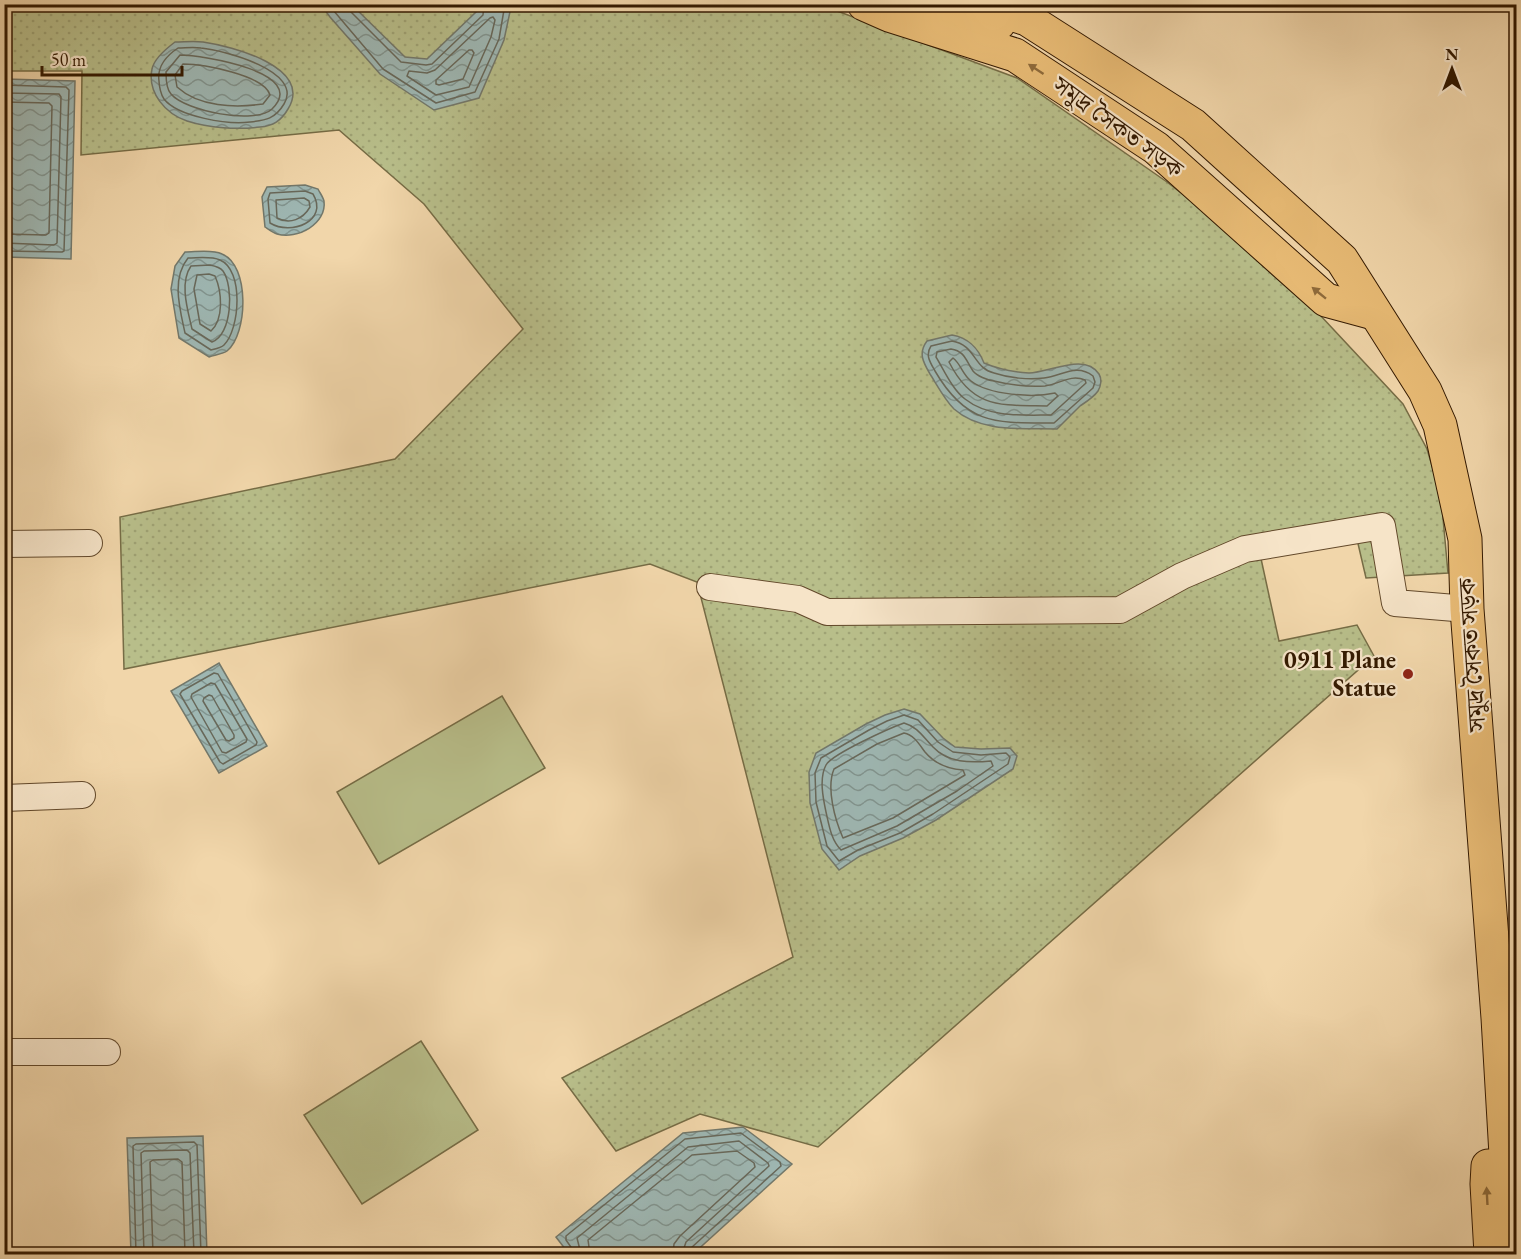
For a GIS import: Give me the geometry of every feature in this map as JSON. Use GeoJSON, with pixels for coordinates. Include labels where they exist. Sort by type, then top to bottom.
{"type":"FeatureCollection","features":[{"type":"Feature","properties":{"kind":"main road","name":"সমুদ্র সৈকত সড়ক"},"geometry":{"type":"LineString","coordinates":[[864,4],[890,15],[1015,55],[1156,148],[1326,300],[1374,313]]}},
{"type":"Feature","properties":{"kind":"main road"},"geometry":{"type":"LineString","coordinates":[[944,4],[1017,30],[1164,125],[1374,313]]}},
{"type":"Feature","properties":{"kind":"main road","name":"সমুদ্র সৈকত সড়ক"},"geometry":{"type":"LineString","coordinates":[[978,4],[1027,19],[1193,125],[1342,260],[1425,391],[1440,425],[1465,539],[1467,609],[1516,1245]]}},
{"type":"Feature","properties":{"kind":"main road","name":"সমুদ্র সৈকত সড়ক"},"geometry":{"type":"LineString","coordinates":[[1491,1254],[1486,1184],[1498,1018]]}},
{"type":"Feature","properties":{"kind":"street"},"geometry":{"type":"LineString","coordinates":[[710,587],[798,599],[827,612],[1120,610],[1182,576],[1245,549],[1382,526],[1395,603],[1467,609]]}},
{"type":"Feature","properties":{"kind":"street"},"geometry":{"type":"LineString","coordinates":[[4,544],[89,543]]}},
{"type":"Feature","properties":{"kind":"street"},"geometry":{"type":"LineString","coordinates":[[4,798],[82,795]]}},
{"type":"Feature","properties":{"kind":"street"},"geometry":{"type":"LineString","coordinates":[[4,1052],[107,1052]]}},
{"type":"Feature","properties":{"kind":"green space"},"geometry":{"type":"Polygon","coordinates":[[[4,5],[821,5],[1017,78],[1167,182],[1262,256],[1403,404],[1427,449],[1441,496],[1448,573],[1366,578],[1356,535],[1260,554],[1279,641],[1357,625],[1374,656],[818,1147],[700,1114],[616,1151],[562,1078],[793,957],[697,582],[650,564],[124,669],[120,517],[395,459],[523,329],[424,204],[339,130],[81,155],[82,71],[5,71],[4,5]]]}},
{"type":"Feature","properties":{"kind":"green space"},"geometry":{"type":"Polygon","coordinates":[[[502,696],[545,768],[379,864],[337,792],[502,696]]]}},
{"type":"Feature","properties":{"kind":"green space"},"geometry":{"type":"Polygon","coordinates":[[[421,1041],[478,1130],[362,1204],[304,1115],[421,1041]]]}},
{"type":"Feature","properties":{"kind":"water"},"geometry":{"type":"Polygon","coordinates":[[[321,5],[352,5],[405,57],[427,59],[478,10],[479,5],[511,5],[511,7],[504,40],[479,98],[434,110],[380,74],[321,5]]]}},
{"type":"Feature","properties":{"kind":"water"},"geometry":{"type":"Polygon","coordinates":[[[175,42],[216,44],[266,61],[280,70],[290,81],[293,94],[288,109],[273,124],[251,128],[214,127],[179,118],[165,108],[155,94],[151,78],[155,61],[175,42]]]}},
{"type":"Feature","properties":{"kind":"water"},"geometry":{"type":"Polygon","coordinates":[[[5,79],[75,81],[71,259],[5,257],[5,79]]]}},
{"type":"Feature","properties":{"kind":"water"},"geometry":{"type":"Polygon","coordinates":[[[305,185],[318,189],[324,201],[324,209],[316,223],[293,235],[275,233],[265,227],[262,197],[267,187],[305,185]]]}},
{"type":"Feature","properties":{"kind":"water"},"geometry":{"type":"Polygon","coordinates":[[[185,252],[218,252],[231,261],[238,271],[243,300],[242,316],[234,342],[223,353],[209,357],[179,338],[171,289],[175,266],[185,252]]]}},
{"type":"Feature","properties":{"kind":"water"},"geometry":{"type":"Polygon","coordinates":[[[952,335],[972,344],[984,363],[995,367],[1029,373],[1066,365],[1085,365],[1093,368],[1099,374],[1100,387],[1057,429],[1003,428],[977,422],[954,409],[938,388],[924,361],[922,354],[927,341],[952,335]]]}},
{"type":"Feature","properties":{"kind":"water"},"geometry":{"type":"Polygon","coordinates":[[[219,663],[267,746],[219,773],[171,691],[219,663]]]}},
{"type":"Feature","properties":{"kind":"water"},"geometry":{"type":"Polygon","coordinates":[[[904,709],[920,714],[955,747],[1010,748],[1017,756],[1013,769],[936,820],[903,838],[860,856],[839,870],[822,849],[810,803],[809,772],[816,753],[866,724],[904,709]]]}},
{"type":"Feature","properties":{"kind":"water"},"geometry":{"type":"Polygon","coordinates":[[[743,1127],[792,1164],[693,1254],[569,1254],[556,1237],[683,1133],[743,1127]]]}},
{"type":"Feature","properties":{"kind":"water"},"geometry":{"type":"Polygon","coordinates":[[[203,1136],[207,1254],[131,1254],[127,1138],[203,1136]]]}},
{"type":"Feature","properties":{"kind":"place","name":"0911 Plane Statue"},"geometry":{"type":"Point","coordinates":[1408,674]}}]}
